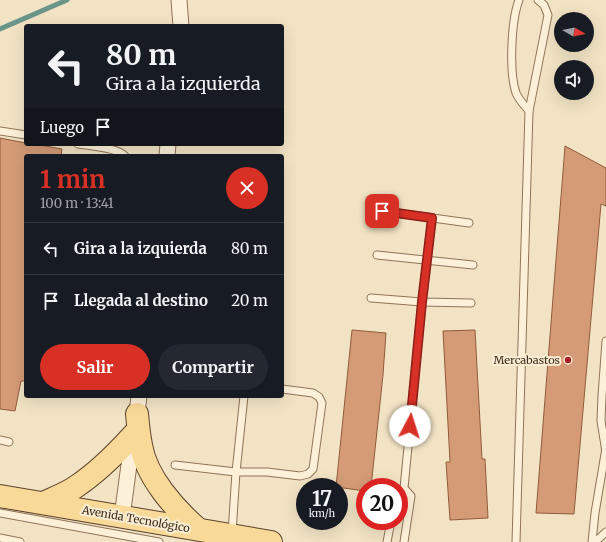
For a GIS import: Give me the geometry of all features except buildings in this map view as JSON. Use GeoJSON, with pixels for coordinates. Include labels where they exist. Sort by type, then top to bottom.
{"type":"FeatureCollection","features":[{"type":"Feature","properties":{"kind":"main road"},"geometry":{"type":"LineString","coordinates":[[43,503],[73,488],[94,473],[116,454],[137,415]]}},
{"type":"Feature","properties":{"kind":"main road"},"geometry":{"type":"LineString","coordinates":[[137,415],[141,447],[148,468],[164,494],[182,516],[198,529]]}},
{"type":"Feature","properties":{"kind":"main road","name":"Avenida Tecnológico"},"geometry":{"type":"LineString","coordinates":[[0,496],[271,542]]}},
{"type":"Feature","properties":{"kind":"street"},"geometry":{"type":"LineString","coordinates":[[179,0],[181,24]]}},
{"type":"Feature","properties":{"kind":"street"},"geometry":{"type":"LineString","coordinates":[[122,517],[137,415]]}},
{"type":"Feature","properties":{"kind":"lane"},"geometry":{"type":"LineString","coordinates":[[519,0],[512,33],[513,74],[517,94],[529,111]]}},
{"type":"Feature","properties":{"kind":"lane"},"geometry":{"type":"LineString","coordinates":[[516,542],[529,111],[548,15],[544,5],[538,0]]}},
{"type":"Feature","properties":{"kind":"lane"},"geometry":{"type":"LineString","coordinates":[[0,131],[24,135]]}},
{"type":"Feature","properties":{"kind":"lane"},"geometry":{"type":"LineString","coordinates":[[90,146],[113,150],[123,154]]}},
{"type":"Feature","properties":{"kind":"lane"},"geometry":{"type":"LineString","coordinates":[[382,211],[469,223]]}},
{"type":"Feature","properties":{"kind":"lane"},"geometry":{"type":"LineString","coordinates":[[402,478],[432,218]]}},
{"type":"Feature","properties":{"kind":"lane"},"geometry":{"type":"LineString","coordinates":[[377,255],[473,265]]}},
{"type":"Feature","properties":{"kind":"lane"},"geometry":{"type":"LineString","coordinates":[[371,298],[422,302],[471,303]]}},
{"type":"Feature","properties":{"kind":"lane"},"geometry":{"type":"LineString","coordinates":[[594,542],[595,513],[606,451],[601,421],[601,409],[606,342]]}},
{"type":"Feature","properties":{"kind":"lane"},"geometry":{"type":"LineString","coordinates":[[175,465],[236,472],[267,472],[300,476],[308,474],[313,470],[322,403],[319,397],[313,393],[284,389]]}},
{"type":"Feature","properties":{"kind":"lane"},"geometry":{"type":"LineString","coordinates":[[232,535],[236,472],[244,398]]}},
{"type":"Feature","properties":{"kind":"lane"},"geometry":{"type":"LineString","coordinates":[[0,440],[9,442]]}},
{"type":"Feature","properties":{"kind":"lane"},"geometry":{"type":"LineString","coordinates":[[408,494],[411,496],[408,516]]}},
{"type":"Feature","properties":{"kind":"lane"},"geometry":{"type":"LineString","coordinates":[[0,513],[159,542]]}},
{"type":"Feature","properties":{"kind":"lane"},"geometry":{"type":"LineString","coordinates":[[387,542],[389,530]]}},
{"type":"Feature","properties":{"kind":"lane"},"geometry":{"type":"LineString","coordinates":[[404,542],[406,530]]}},
{"type":"Feature","properties":{"kind":"lane"},"geometry":{"type":"LineString","coordinates":[[594,542],[606,532]]}},
{"type":"Feature","properties":{"kind":"lane"},"geometry":{"type":"LineString","coordinates":[[0,538],[20,542]]}},
{"type":"Feature","properties":{"kind":"waterway"},"geometry":{"type":"LineString","coordinates":[[0,29],[67,0]]}},
{"type":"Feature","properties":{"kind":"place","name":"Mercabastos"},"geometry":{"type":"Point","coordinates":[568,360]}},
{"type":"Feature","properties":{"kind":"route"},"geometry":{"type":"LineString","coordinates":[[382,211],[432,218],[410,426]]}}]}
